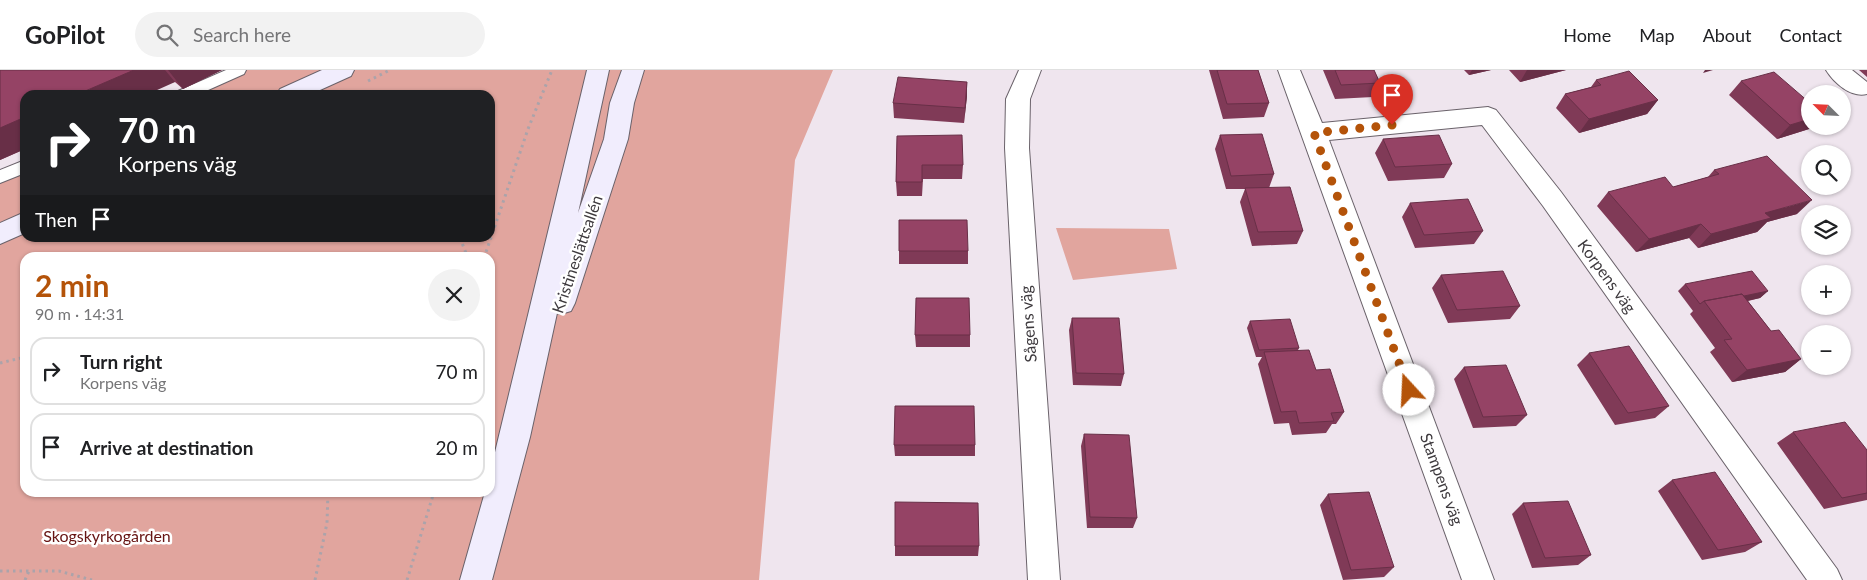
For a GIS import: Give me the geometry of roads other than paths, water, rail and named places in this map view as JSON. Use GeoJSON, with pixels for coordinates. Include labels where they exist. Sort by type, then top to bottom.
{"type":"FeatureCollection","features":[{"type":"Feature","properties":{"kind":"street"},"geometry":{"type":"LineString","coordinates":[[299,90],[343,70]]}},
{"type":"Feature","properties":{"kind":"street","name":"Kristineslättsallén"},"geometry":{"type":"LineString","coordinates":[[476,580],[515,437],[598,70]]}},
{"type":"Feature","properties":{"kind":"street","name":"Kristineslättsallén"},"geometry":{"type":"LineString","coordinates":[[515,437],[616,139],[622,102],[633,70]]}},
{"type":"Feature","properties":{"kind":"street","name":"Sågens väg"},"geometry":{"type":"LineString","coordinates":[[1030,70],[1018,99],[1017,148],[1044,580]]}},
{"type":"Feature","properties":{"kind":"street","name":"Stampens väg"},"geometry":{"type":"LineString","coordinates":[[1289,70],[1314,133],[1478,580]]}},
{"type":"Feature","properties":{"kind":"street"},"geometry":{"type":"LineString","coordinates":[[1837,70],[1859,88]]}},
{"type":"Feature","properties":{"kind":"street","name":"Korpens väg"},"geometry":{"type":"LineString","coordinates":[[1314,133],[1488,116],[1552,199],[1826,580]]}},
{"type":"Feature","properties":{"kind":"street"},"geometry":{"type":"LineString","coordinates":[[0,234],[20,224]]}},
{"type":"Feature","properties":{"kind":"lane"},"geometry":{"type":"LineString","coordinates":[[194,90],[239,70]]}},
{"type":"Feature","properties":{"kind":"lane"},"geometry":{"type":"LineString","coordinates":[[0,177],[20,168]]}},
{"type":"Feature","properties":{"kind":"park label","name":"Skogskyrkogården"},"geometry":{"type":"Point","coordinates":[107,536]}}]}
